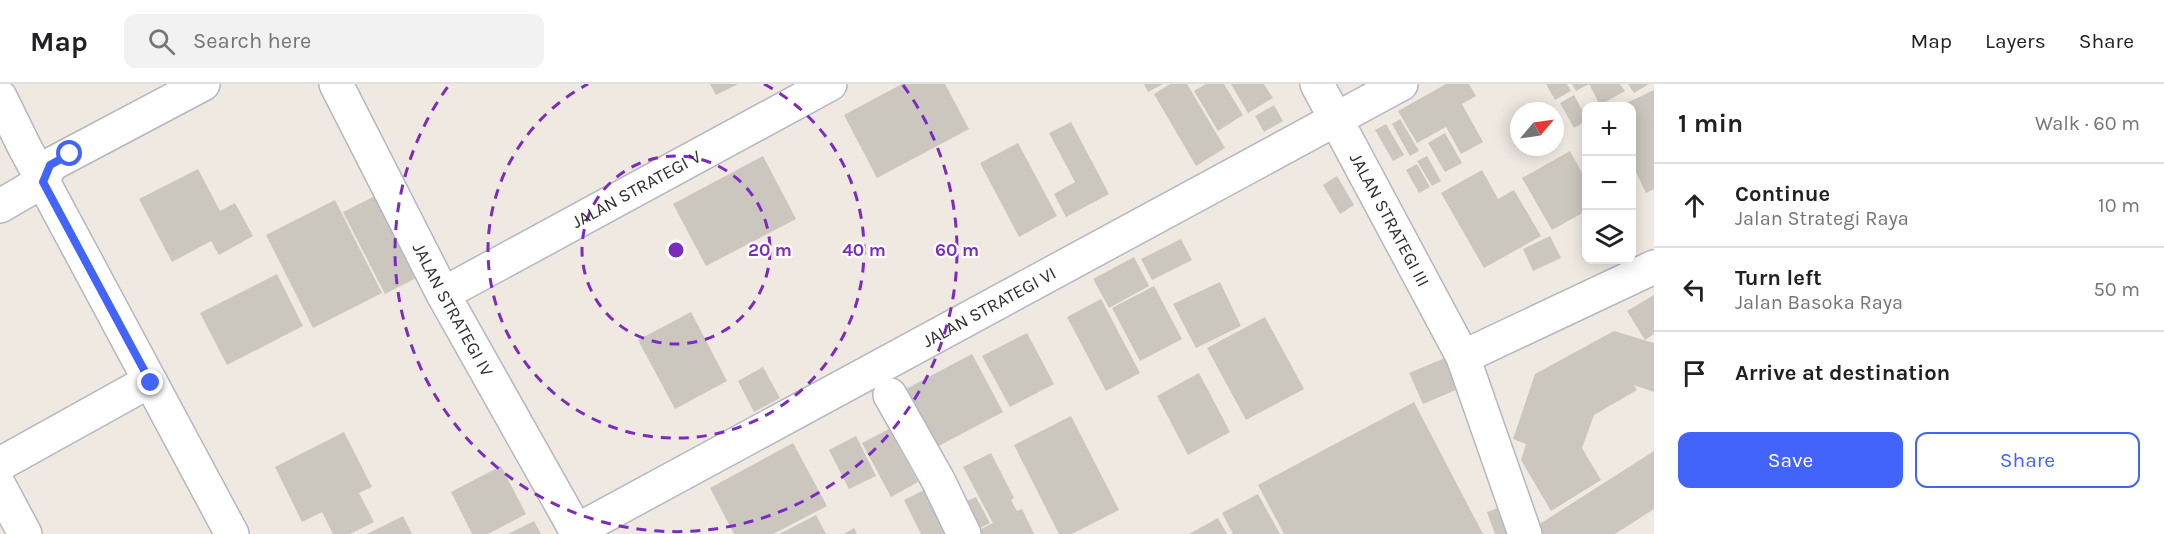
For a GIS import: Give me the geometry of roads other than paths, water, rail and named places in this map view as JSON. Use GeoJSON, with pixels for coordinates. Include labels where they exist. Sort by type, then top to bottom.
{"type":"FeatureCollection","features":[{"type":"Feature","properties":{"kind":"street"},"geometry":{"type":"LineString","coordinates":[[0,206],[54,166],[203,84]]}},
{"type":"Feature","properties":{"kind":"street","name":"JALAN STRATEGI IV"},"geometry":{"type":"LineString","coordinates":[[336,84],[443,294],[577,533]]}},
{"type":"Feature","properties":{"kind":"street","name":"JALAN STRATEGI V"},"geometry":{"type":"LineString","coordinates":[[443,294],[830,84]]}},
{"type":"Feature","properties":{"kind":"street","name":"JALAN STRATEGI III"},"geometry":{"type":"LineString","coordinates":[[1317,84],[1463,357],[1525,534]]}},
{"type":"Feature","properties":{"kind":"street","name":"JALAN STRATEGI VI"},"geometry":{"type":"LineString","coordinates":[[577,533],[1401,84]]}},
{"type":"Feature","properties":{"kind":"street"},"geometry":{"type":"LineString","coordinates":[[0,97],[12,152],[54,166],[151,383],[232,534]]}},
{"type":"Feature","properties":{"kind":"street"},"geometry":{"type":"LineString","coordinates":[[1463,357],[1654,267]]}},
{"type":"Feature","properties":{"kind":"street"},"geometry":{"type":"LineString","coordinates":[[0,464],[137,388],[151,383]]}},
{"type":"Feature","properties":{"kind":"street"},"geometry":{"type":"LineString","coordinates":[[890,395],[938,480],[964,534]]}},
{"type":"Feature","properties":{"kind":"street"},"geometry":{"type":"LineString","coordinates":[[0,486],[26,534]]}}]}
